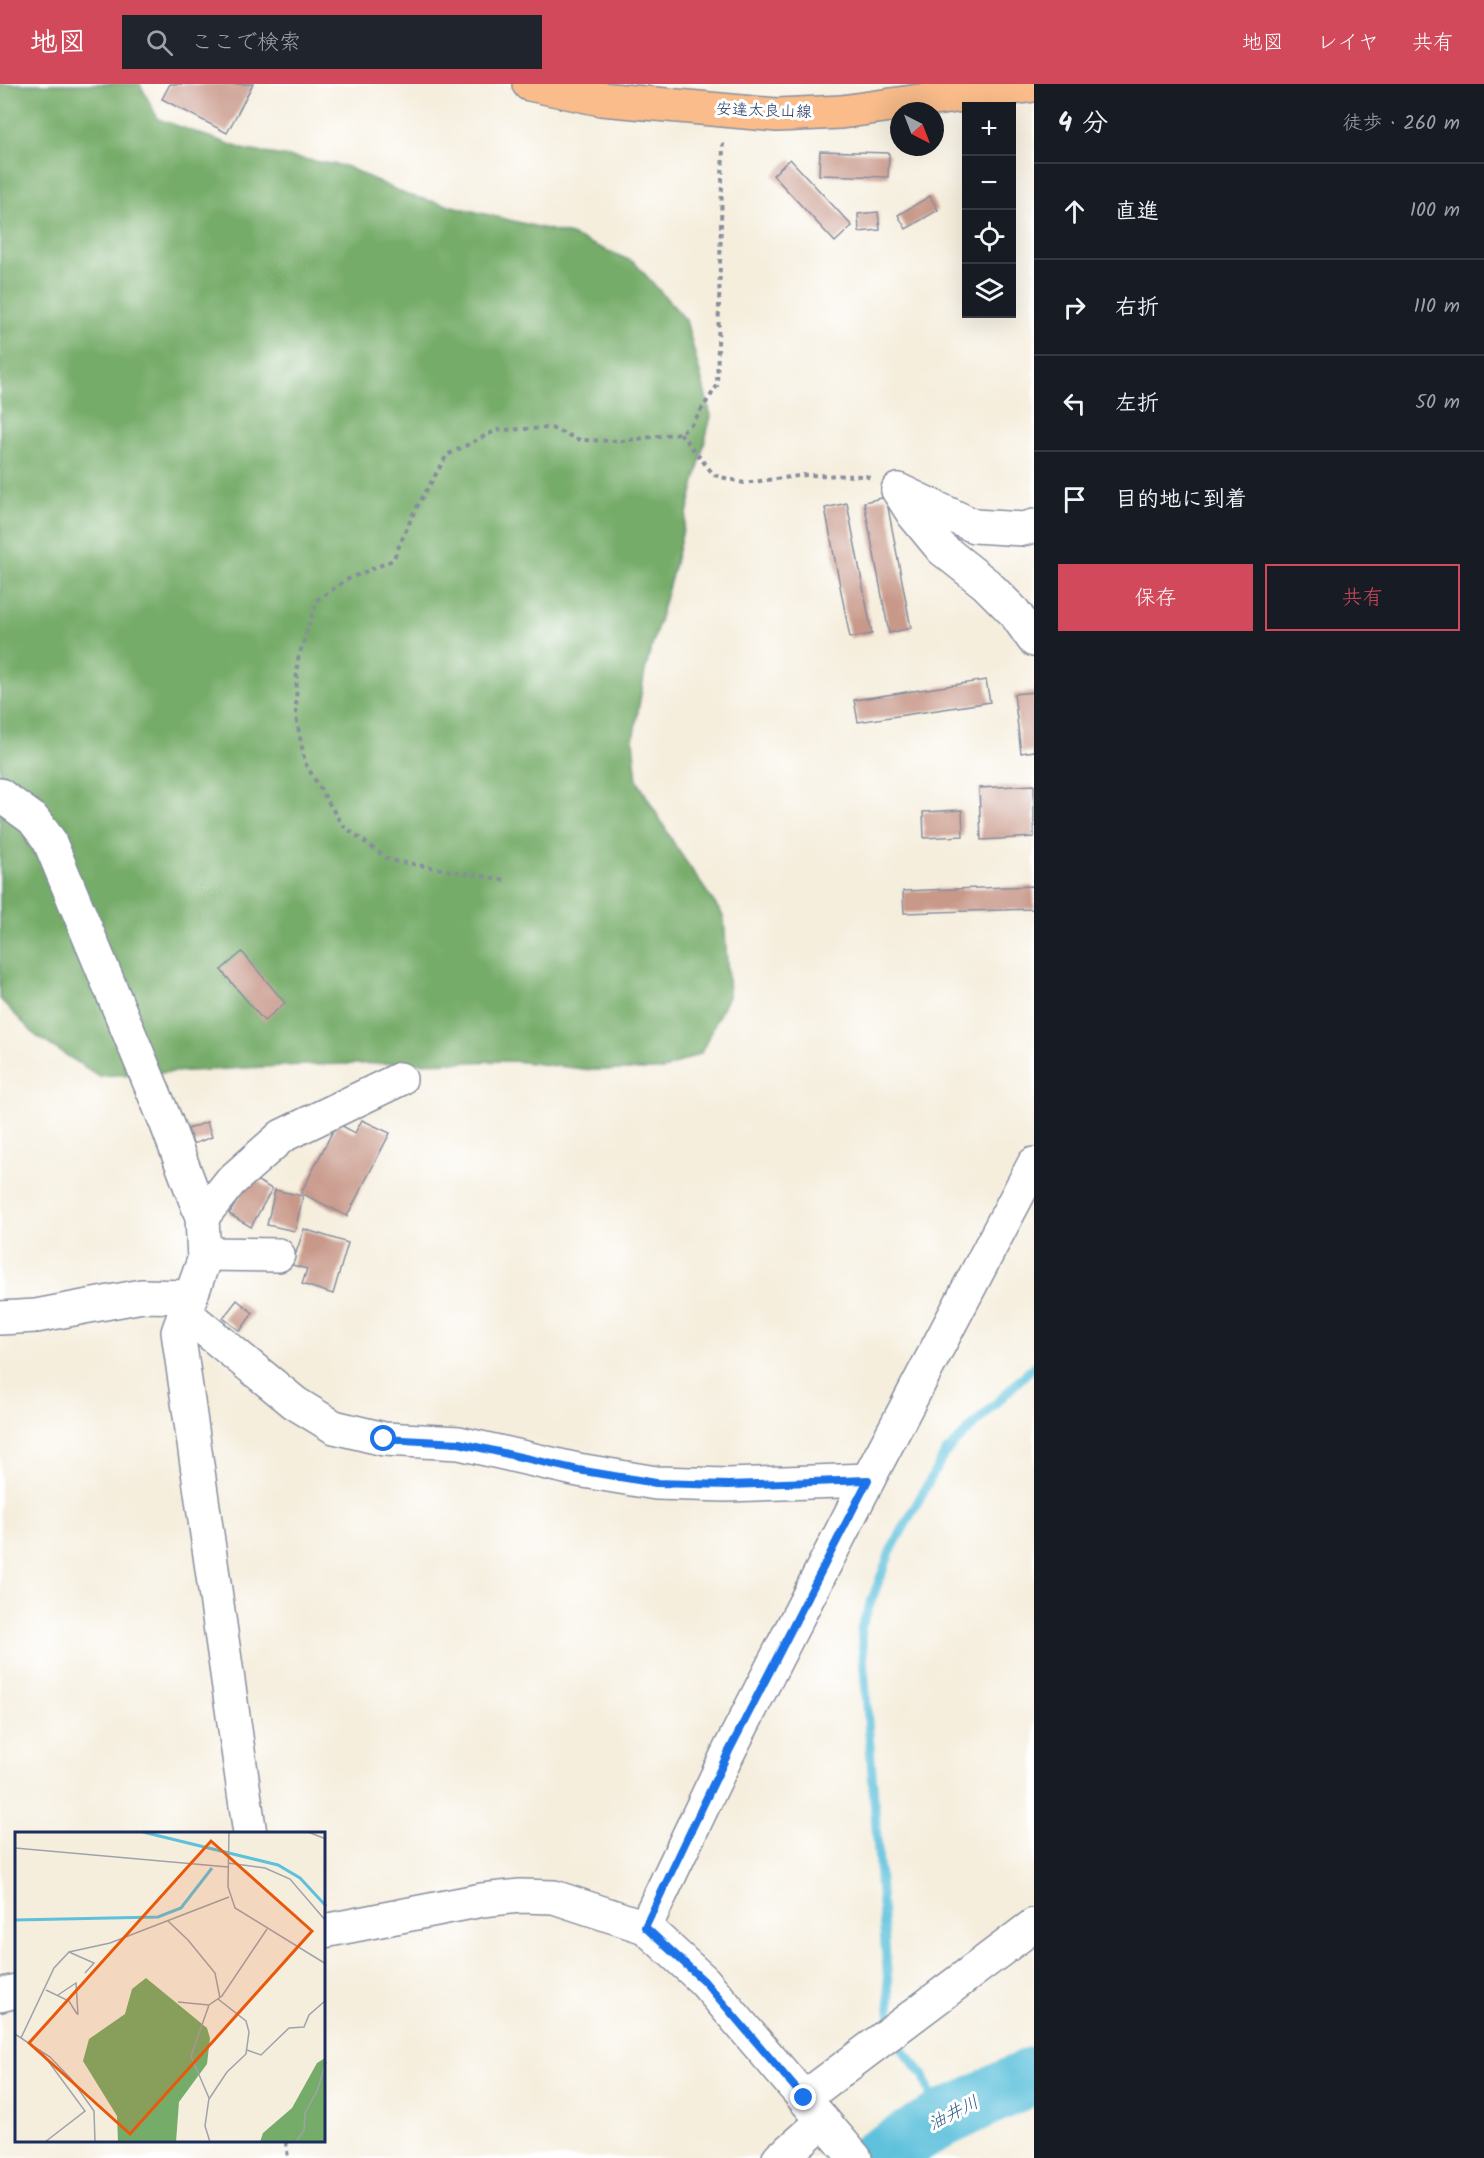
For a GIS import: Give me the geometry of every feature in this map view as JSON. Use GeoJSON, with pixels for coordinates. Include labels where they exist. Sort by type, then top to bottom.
{"type":"FeatureCollection","features":[{"type":"Feature","properties":{"kind":"main road","name":"安達太良山線"},"geometry":{"type":"LineString","coordinates":[[530,84],[601,99],[777,115],[841,112],[928,92],[1034,86]]}},
{"type":"Feature","properties":{"kind":"street"},"geometry":{"type":"LineString","coordinates":[[898,490],[974,526],[1023,529],[1034,526]]}},
{"type":"Feature","properties":{"kind":"street"},"geometry":{"type":"LineString","coordinates":[[898,490],[914,515],[942,549],[986,584],[1014,612],[1034,640]]}},
{"type":"Feature","properties":{"kind":"street"},"geometry":{"type":"LineString","coordinates":[[0,795],[33,819],[49,840],[166,1122],[202,1217],[204,1260],[178,1332],[250,1832]]}},
{"type":"Feature","properties":{"kind":"street"},"geometry":{"type":"LineString","coordinates":[[202,1217],[230,1182],[282,1136],[400,1079]]}},
{"type":"Feature","properties":{"kind":"street"},"geometry":{"type":"LineString","coordinates":[[645,1927],[729,1751],[1034,1164]]}},
{"type":"Feature","properties":{"kind":"street"},"geometry":{"type":"LineString","coordinates":[[204,1254],[278,1255]]}},
{"type":"Feature","properties":{"kind":"street"},"geometry":{"type":"LineString","coordinates":[[0,1318],[36,1316],[142,1296],[188,1305],[295,1402],[334,1427],[384,1439],[459,1443],[578,1470],[656,1483],[728,1485],[868,1480]]}},
{"type":"Feature","properties":{"kind":"street"},"geometry":{"type":"LineString","coordinates":[[326,1930],[482,1900],[520,1896],[554,1897],[645,1927],[704,1981],[850,2152]]}},
{"type":"Feature","properties":{"kind":"street"},"geometry":{"type":"LineString","coordinates":[[779,2158],[813,2110],[889,2033],[1034,1925]]}},
{"type":"Feature","properties":{"kind":"street"},"geometry":{"type":"LineString","coordinates":[[0,1995],[15,1991]]}},
{"type":"Feature","properties":{"kind":"path"},"geometry":{"type":"LineString","coordinates":[[504,879],[389,860],[342,825],[306,763],[296,717],[297,662],[317,600],[346,580],[393,560],[414,512],[447,455],[497,430],[550,428],[580,440],[623,441],[680,433],[692,424],[717,386],[723,142]]}},
{"type":"Feature","properties":{"kind":"path"},"geometry":{"type":"LineString","coordinates":[[680,433],[714,475],[744,483],[806,475],[866,476],[898,490]]}},
{"type":"Feature","properties":{"kind":"path"},"geometry":{"type":"LineString","coordinates":[[286,2143],[288,2158]]}},
{"type":"Feature","properties":{"kind":"green space"},"geometry":{"type":"Polygon","coordinates":[[[0,84],[140,84],[158,119],[246,150],[345,166],[407,195],[571,235],[634,262],[686,320],[711,416],[672,575],[645,671],[633,740],[637,780],[676,847],[724,917],[729,994],[701,1053],[663,1070],[592,1070],[514,1061],[301,1065],[99,1076],[36,1036],[0,999],[0,84]]]}},
{"type":"Feature","properties":{"kind":"building"},"geometry":{"type":"Polygon","coordinates":[[[170,84],[253,84],[227,133],[162,99],[170,84]]]}},
{"type":"Feature","properties":{"kind":"building"},"geometry":{"type":"Polygon","coordinates":[[[820,151],[889,153],[888,177],[819,175],[820,151]]]}},
{"type":"Feature","properties":{"kind":"building"},"geometry":{"type":"Polygon","coordinates":[[[790,159],[852,226],[835,242],[773,175],[790,159]]]}},
{"type":"Feature","properties":{"kind":"building"},"geometry":{"type":"Polygon","coordinates":[[[930,196],[938,210],[906,229],[898,215],[930,196]]]}},
{"type":"Feature","properties":{"kind":"building"},"geometry":{"type":"Polygon","coordinates":[[[878,212],[880,230],[859,232],[858,214],[878,212]]]}},
{"type":"Feature","properties":{"kind":"building"},"geometry":{"type":"Polygon","coordinates":[[[886,497],[911,628],[889,633],[864,502],[886,497]]]}},
{"type":"Feature","properties":{"kind":"building"},"geometry":{"type":"Polygon","coordinates":[[[847,503],[872,634],[850,638],[825,508],[847,503]]]}},
{"type":"Feature","properties":{"kind":"building"},"geometry":{"type":"Polygon","coordinates":[[[986,680],[990,702],[858,722],[854,700],[986,680]]]}},
{"type":"Feature","properties":{"kind":"building"},"geometry":{"type":"Polygon","coordinates":[[[1034,692],[1034,751],[1021,753],[1014,694],[1034,692]]]}},
{"type":"Feature","properties":{"kind":"building"},"geometry":{"type":"Polygon","coordinates":[[[1034,785],[1034,837],[981,840],[979,788],[1034,785]]]}},
{"type":"Feature","properties":{"kind":"building"},"geometry":{"type":"Polygon","coordinates":[[[962,810],[963,836],[924,838],[923,812],[962,810]]]}},
{"type":"Feature","properties":{"kind":"building"},"geometry":{"type":"Polygon","coordinates":[[[1034,886],[1034,909],[904,913],[903,891],[1034,886]]]}},
{"type":"Feature","properties":{"kind":"building"},"geometry":{"type":"Polygon","coordinates":[[[242,952],[285,1003],[264,1021],[221,970],[242,952]]]}},
{"type":"Feature","properties":{"kind":"building"},"geometry":{"type":"Polygon","coordinates":[[[362,1120],[390,1133],[347,1216],[301,1193],[337,1123],[355,1133],[362,1120]]]}},
{"type":"Feature","properties":{"kind":"building"},"geometry":{"type":"Polygon","coordinates":[[[207,1122],[212,1137],[193,1144],[188,1129],[207,1122]]]}},
{"type":"Feature","properties":{"kind":"building"},"geometry":{"type":"Polygon","coordinates":[[[251,1177],[272,1189],[251,1227],[229,1214],[251,1177]]]}},
{"type":"Feature","properties":{"kind":"building"},"geometry":{"type":"Polygon","coordinates":[[[275,1190],[303,1196],[295,1231],[267,1225],[275,1190]]]}},
{"type":"Feature","properties":{"kind":"building"},"geometry":{"type":"Polygon","coordinates":[[[304,1229],[348,1243],[333,1294],[302,1284],[307,1269],[292,1265],[304,1229]]]}},
{"type":"Feature","properties":{"kind":"building"},"geometry":{"type":"Polygon","coordinates":[[[237,1300],[253,1313],[240,1331],[223,1318],[237,1300]]]}},
{"type":"Feature","properties":{"kind":"waterway"},"geometry":{"type":"LineString","coordinates":[[891,2023],[861,1628],[890,1552],[945,1453],[1034,1366]]}},
{"type":"Feature","properties":{"kind":"waterway"},"geometry":{"type":"LineString","coordinates":[[894,2039],[924,2076],[939,2121]]}},
{"type":"Feature","properties":{"kind":"waterway","name":"油井川"},"geometry":{"type":"LineString","coordinates":[[876,2158],[939,2121],[1034,2075]]}},
{"type":"Feature","properties":{"kind":"route"},"geometry":{"type":"LineString","coordinates":[[384,1439],[459,1443],[578,1470],[656,1483],[728,1485],[868,1480],[729,1751],[645,1927],[704,1981],[804,2098]]}}]}
